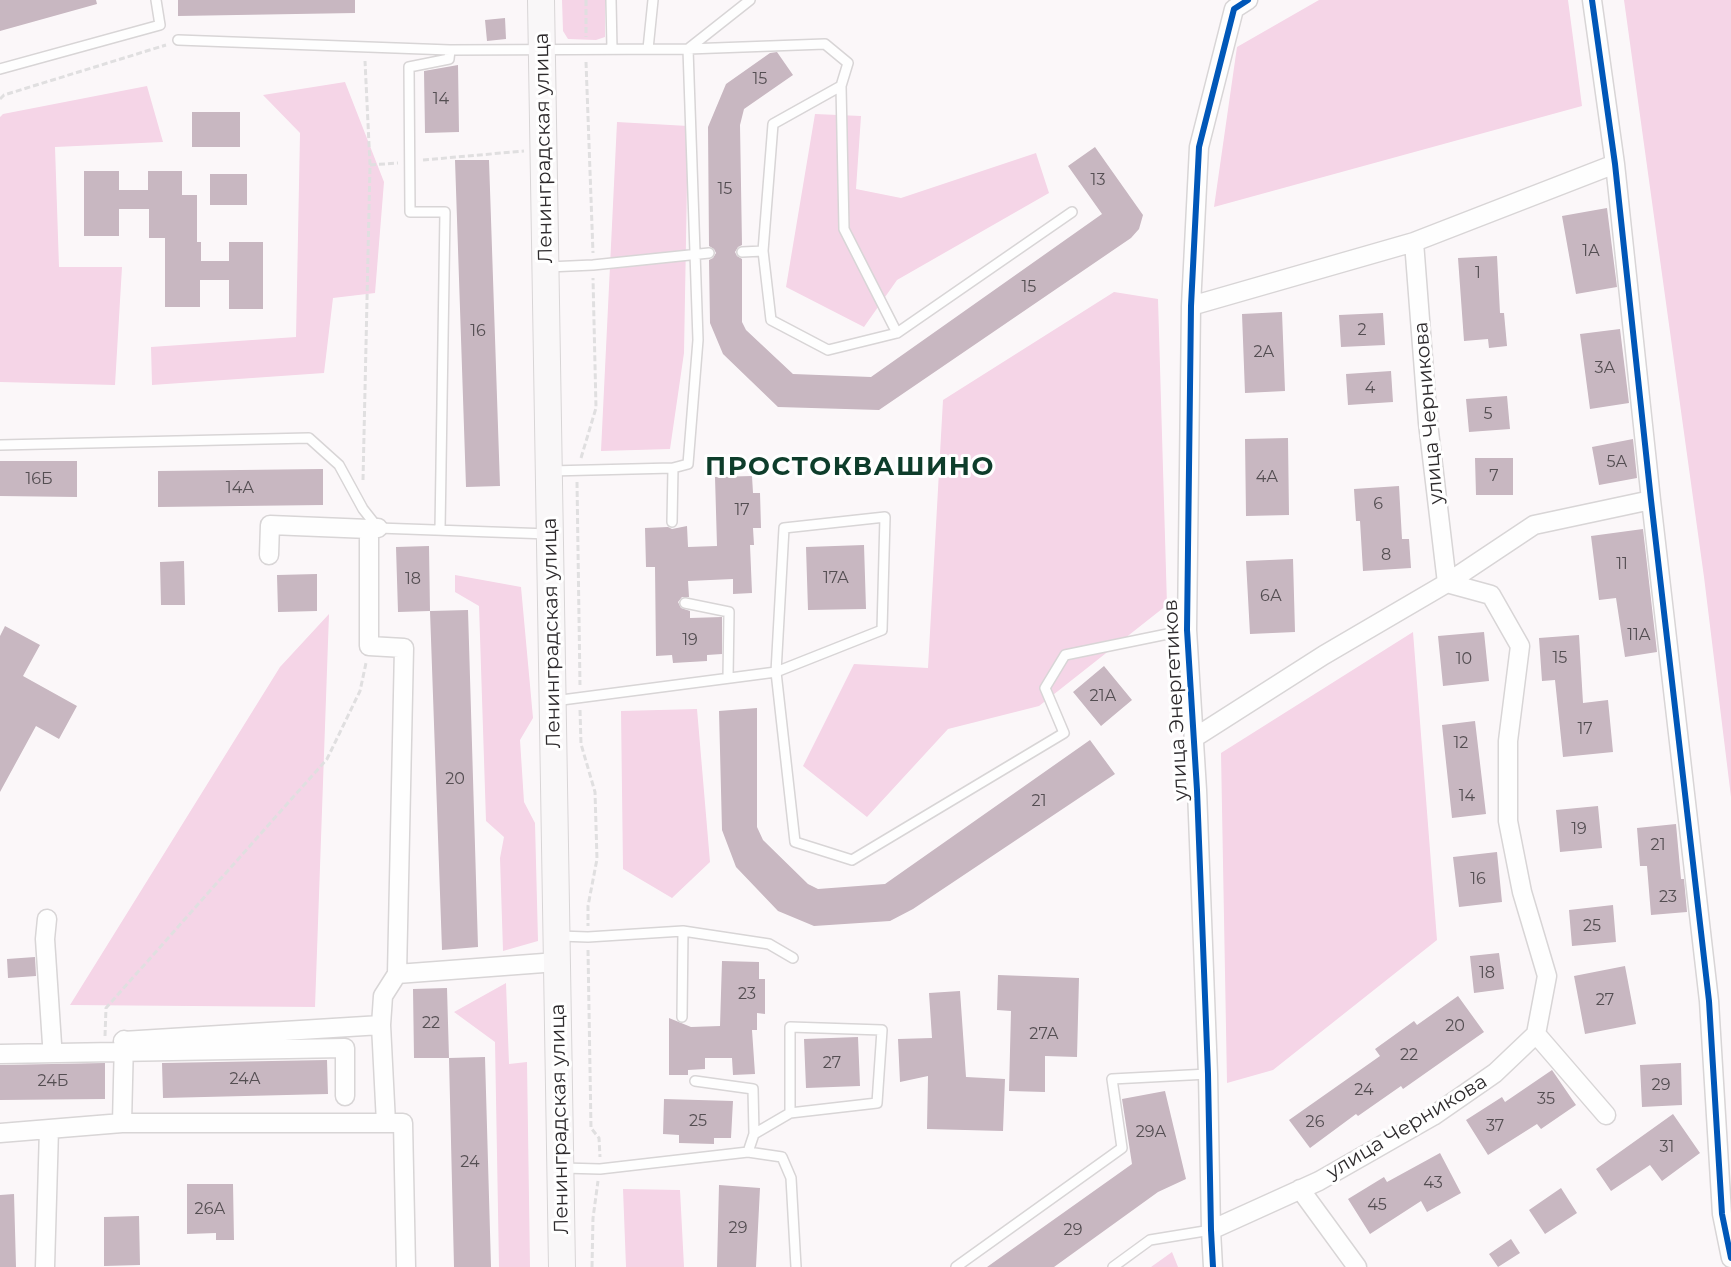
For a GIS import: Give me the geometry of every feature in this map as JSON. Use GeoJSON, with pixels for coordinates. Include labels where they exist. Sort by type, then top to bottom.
{"type":"FeatureCollection","features":[{"type":"Feature","properties":{"kind":"main road","name":"Ленинградская улица"},"geometry":{"type":"LineString","coordinates":[[541,0],[562,1267]]}},
{"type":"Feature","properties":{"kind":"street","name":"улица Энергетиков"},"geometry":{"type":"LineString","coordinates":[[1213,1267],[1208,1074],[1194,738],[1187,630],[1191,306],[1198,147],[1233,9],[1248,0]]}},
{"type":"Feature","properties":{"kind":"street"},"geometry":{"type":"LineString","coordinates":[[1592,0],[1615,164],[1709,1001],[1722,1214],[1731,1258]]}},
{"type":"Feature","properties":{"kind":"street"},"geometry":{"type":"LineString","coordinates":[[1191,306],[1414,242],[1615,164]]}},
{"type":"Feature","properties":{"kind":"street","name":"улица Черникова"},"geometry":{"type":"LineString","coordinates":[[1414,242],[1428,423],[1447,584]]}},
{"type":"Feature","properties":{"kind":"street"},"geometry":{"type":"LineString","coordinates":[[1194,738],[1324,655],[1447,584],[1533,525],[1651,500]]}},
{"type":"Feature","properties":{"kind":"street"},"geometry":{"type":"LineString","coordinates":[[269,555],[270,525],[374,528],[369,646],[404,648],[397,974],[383,996],[381,1025],[386,1123]]}},
{"type":"Feature","properties":{"kind":"street"},"geometry":{"type":"LineString","coordinates":[[1447,584],[1491,595],[1520,646],[1508,741],[1508,821],[1522,892],[1547,976],[1536,1034],[1606,1115]]}},
{"type":"Feature","properties":{"kind":"street"},"geometry":{"type":"LineString","coordinates":[[47,919],[45,939],[52,1044]]}},
{"type":"Feature","properties":{"kind":"street"},"geometry":{"type":"LineString","coordinates":[[397,974],[557,962]]}},
{"type":"Feature","properties":{"kind":"street"},"geometry":{"type":"LineString","coordinates":[[0,1054],[381,1025]]}},
{"type":"Feature","properties":{"kind":"street","name":"улица Черникова"},"geometry":{"type":"LineString","coordinates":[[1211,1230],[1300,1189],[1433,1116],[1495,1073],[1536,1034]]}},
{"type":"Feature","properties":{"kind":"street"},"geometry":{"type":"LineString","coordinates":[[0,1045],[105,1041],[124,1046],[345,1048],[345,1096]]}},
{"type":"Feature","properties":{"kind":"street"},"geometry":{"type":"LineString","coordinates":[[122,1123],[124,1046]]}},
{"type":"Feature","properties":{"kind":"street"},"geometry":{"type":"LineString","coordinates":[[0,1133],[122,1123],[403,1123],[406,1267]]}},
{"type":"Feature","properties":{"kind":"street"},"geometry":{"type":"LineString","coordinates":[[45,1267],[49,1129]]}},
{"type":"Feature","properties":{"kind":"street"},"geometry":{"type":"LineString","coordinates":[[1300,1189],[1357,1267]]}},
{"type":"Feature","properties":{"kind":"lane"},"geometry":{"type":"LineString","coordinates":[[0,69],[160,25],[156,0]]}},
{"type":"Feature","properties":{"kind":"lane"},"geometry":{"type":"LineString","coordinates":[[611,0],[612,49]]}},
{"type":"Feature","properties":{"kind":"lane"},"geometry":{"type":"LineString","coordinates":[[648,49],[652,0]]}},
{"type":"Feature","properties":{"kind":"lane"},"geometry":{"type":"LineString","coordinates":[[688,49],[750,0]]}},
{"type":"Feature","properties":{"kind":"lane"},"geometry":{"type":"LineString","coordinates":[[178,40],[450,50],[688,49],[825,44],[848,63],[841,86],[844,229],[897,333]]}},
{"type":"Feature","properties":{"kind":"lane"},"geometry":{"type":"LineString","coordinates":[[549,471],[673,468],[688,464],[699,340],[688,49]]}},
{"type":"Feature","properties":{"kind":"lane"},"geometry":{"type":"LineString","coordinates":[[440,530],[445,212],[410,212],[409,67],[449,59],[450,50]]}},
{"type":"Feature","properties":{"kind":"lane"},"geometry":{"type":"LineString","coordinates":[[841,86],[773,124],[763,251],[771,320],[828,350],[897,333],[1072,212]]}},
{"type":"Feature","properties":{"kind":"lane"},"geometry":{"type":"LineString","coordinates":[[742,252],[763,251]]}},
{"type":"Feature","properties":{"kind":"lane"},"geometry":{"type":"LineString","coordinates":[[546,267],[593,265],[709,253]]}},
{"type":"Feature","properties":{"kind":"lane"},"geometry":{"type":"LineString","coordinates":[[0,445],[309,438],[339,465],[374,528],[550,534]]}},
{"type":"Feature","properties":{"kind":"lane"},"geometry":{"type":"LineString","coordinates":[[672,522],[673,468]]}},
{"type":"Feature","properties":{"kind":"lane"},"geometry":{"type":"LineString","coordinates":[[553,701],[776,672],[882,630],[885,517],[784,528],[776,672],[795,842],[852,860],[1064,733],[1045,688],[1065,655],[1187,630]]}},
{"type":"Feature","properties":{"kind":"lane"},"geometry":{"type":"LineString","coordinates":[[685,603],[729,612],[728,678]]}},
{"type":"Feature","properties":{"kind":"lane"},"geometry":{"type":"LineString","coordinates":[[682,1017],[683,931]]}},
{"type":"Feature","properties":{"kind":"lane"},"geometry":{"type":"LineString","coordinates":[[556,936],[588,937],[683,931],[769,944],[794,958]]}},
{"type":"Feature","properties":{"kind":"lane"},"geometry":{"type":"LineString","coordinates":[[754,1134],[790,1113],[877,1103],[882,1030],[790,1027],[790,1113]]}},
{"type":"Feature","properties":{"kind":"lane"},"geometry":{"type":"LineString","coordinates":[[956,1267],[1122,1148],[1112,1078],[1208,1074]]}},
{"type":"Feature","properties":{"kind":"lane"},"geometry":{"type":"LineString","coordinates":[[695,1081],[753,1089],[754,1134],[748,1152]]}},
{"type":"Feature","properties":{"kind":"lane"},"geometry":{"type":"LineString","coordinates":[[560,1168],[600,1169],[748,1152],[782,1157],[791,1178],[795,1267]]}},
{"type":"Feature","properties":{"kind":"lane"},"geometry":{"type":"LineString","coordinates":[[1113,1267],[1150,1240],[1211,1230]]}},
{"type":"Feature","properties":{"kind":"path"},"geometry":{"type":"LineString","coordinates":[[586,0],[596,408],[577,471],[581,744],[595,792],[597,859],[588,906],[591,1128],[598,1138],[600,1169],[593,1218],[592,1267]]}},
{"type":"Feature","properties":{"kind":"path"},"geometry":{"type":"LineString","coordinates":[[0,99],[178,40]]}},
{"type":"Feature","properties":{"kind":"path"},"geometry":{"type":"LineString","coordinates":[[354,60],[366,62],[370,165],[363,509]]}},
{"type":"Feature","properties":{"kind":"path"},"geometry":{"type":"LineString","coordinates":[[370,165],[544,149]]}},
{"type":"Feature","properties":{"kind":"path"},"geometry":{"type":"LineString","coordinates":[[105,1041],[106,1008],[327,759],[360,691],[369,646]]}},
{"type":"Feature","properties":{"kind":"shaded area"},"geometry":{"type":"Polygon","coordinates":[[[562,0],[605,0],[605,37],[596,40],[568,39],[563,31],[562,0]]]}},
{"type":"Feature","properties":{"kind":"shaded area"},"geometry":{"type":"Polygon","coordinates":[[[1319,0],[1568,0],[1582,106],[1214,207],[1237,47],[1319,0]]]}},
{"type":"Feature","properties":{"kind":"shaded area"},"geometry":{"type":"Polygon","coordinates":[[[1624,0],[1731,0],[1731,797],[1704,577],[1624,0]]]}},
{"type":"Feature","properties":{"kind":"shaded area"},"geometry":{"type":"Polygon","coordinates":[[[345,82],[384,182],[375,293],[333,298],[324,373],[152,385],[151,347],[296,337],[300,133],[263,95],[345,82]]]}},
{"type":"Feature","properties":{"kind":"shaded area"},"geometry":{"type":"Polygon","coordinates":[[[147,86],[163,142],[55,147],[59,267],[122,267],[115,385],[0,382],[0,117],[3,114],[147,86]]]}},
{"type":"Feature","properties":{"kind":"shaded area"},"geometry":{"type":"Polygon","coordinates":[[[815,114],[861,116],[856,189],[901,198],[1036,153],[1049,193],[897,280],[864,327],[786,287],[815,114]]]}},
{"type":"Feature","properties":{"kind":"shaded area"},"geometry":{"type":"Polygon","coordinates":[[[617,122],[688,126],[684,353],[670,449],[601,451],[617,122]]]}},
{"type":"Feature","properties":{"kind":"shaded area"},"geometry":{"type":"Polygon","coordinates":[[[1114,292],[1158,299],[1167,605],[1039,706],[948,729],[867,817],[803,766],[854,664],[928,668],[943,400],[1114,292]]]}},
{"type":"Feature","properties":{"kind":"shaded area"},"geometry":{"type":"Polygon","coordinates":[[[455,575],[521,587],[533,718],[520,740],[524,802],[535,823],[538,941],[503,951],[500,858],[504,837],[486,821],[479,606],[455,592],[455,575]]]}},
{"type":"Feature","properties":{"kind":"shaded area"},"geometry":{"type":"Polygon","coordinates":[[[329,614],[315,1007],[70,1005],[280,667],[329,614]]]}},
{"type":"Feature","properties":{"kind":"shaded area"},"geometry":{"type":"Polygon","coordinates":[[[1413,632],[1437,940],[1273,1070],[1227,1083],[1221,753],[1413,632]]]}},
{"type":"Feature","properties":{"kind":"shaded area"},"geometry":{"type":"Polygon","coordinates":[[[697,709],[710,862],[672,898],[623,869],[621,711],[697,709]]]}},
{"type":"Feature","properties":{"kind":"shaded area"},"geometry":{"type":"Polygon","coordinates":[[[506,983],[509,1064],[527,1062],[530,1267],[499,1267],[495,1042],[454,1012],[506,983]]]}},
{"type":"Feature","properties":{"kind":"shaded area"},"geometry":{"type":"Polygon","coordinates":[[[623,1189],[680,1190],[684,1267],[626,1267],[623,1189]]]}},
{"type":"Feature","properties":{"kind":"shaded area"},"geometry":{"type":"Polygon","coordinates":[[[1172,1252],[1178,1267],[1151,1267],[1172,1252]]]}},
{"type":"Feature","properties":{"kind":"building"},"geometry":{"type":"Polygon","coordinates":[[[0,0],[96,0],[97,4],[0,31],[0,0]]]}},
{"type":"Feature","properties":{"kind":"building"},"geometry":{"type":"Polygon","coordinates":[[[178,0],[355,0],[355,13],[178,16],[178,0]]]}},
{"type":"Feature","properties":{"kind":"building"},"geometry":{"type":"Polygon","coordinates":[[[505,18],[506,39],[487,41],[485,20],[505,18]]]}},
{"type":"Feature","properties":{"kind":"building"},"geometry":{"type":"Polygon","coordinates":[[[777,52],[793,75],[744,109],[740,125],[742,245],[735,252],[742,259],[742,322],[746,330],[793,374],[871,377],[1102,214],[1068,166],[1095,147],[1143,215],[1139,229],[1131,238],[879,410],[778,407],[723,354],[710,323],[709,260],[716,253],[709,246],[708,127],[726,84],[770,53],[777,52]]]}},
{"type":"Feature","properties":{"kind":"building"},"geometry":{"type":"Polygon","coordinates":[[[458,65],[459,132],[425,133],[424,71],[458,65]]]}},
{"type":"Feature","properties":{"kind":"building"},"geometry":{"type":"Polygon","coordinates":[[[192,112],[240,112],[240,147],[192,147],[192,112]]]}},
{"type":"Feature","properties":{"kind":"building"},"geometry":{"type":"Polygon","coordinates":[[[455,160],[489,160],[500,486],[466,487],[455,160]]]}},
{"type":"Feature","properties":{"kind":"building"},"geometry":{"type":"Polygon","coordinates":[[[84,171],[119,171],[119,190],[148,190],[148,171],[182,171],[182,195],[197,195],[197,242],[201,242],[201,261],[229,261],[229,242],[263,242],[263,309],[229,309],[229,280],[200,280],[200,307],[165,307],[165,238],[149,238],[149,209],[119,209],[119,236],[84,236],[84,171]]]}},
{"type":"Feature","properties":{"kind":"building"},"geometry":{"type":"Polygon","coordinates":[[[210,174],[247,174],[247,205],[210,205],[210,174]]]}},
{"type":"Feature","properties":{"kind":"building"},"geometry":{"type":"Polygon","coordinates":[[[1607,208],[1617,287],[1576,294],[1562,216],[1607,208]]]}},
{"type":"Feature","properties":{"kind":"building"},"geometry":{"type":"Polygon","coordinates":[[[1497,256],[1500,313],[1504,313],[1507,346],[1489,348],[1488,339],[1464,341],[1458,258],[1497,256]]]}},
{"type":"Feature","properties":{"kind":"building"},"geometry":{"type":"Polygon","coordinates":[[[1282,312],[1285,391],[1245,393],[1242,314],[1282,312]]]}},
{"type":"Feature","properties":{"kind":"building"},"geometry":{"type":"Polygon","coordinates":[[[1383,313],[1385,345],[1341,347],[1339,315],[1383,313]]]}},
{"type":"Feature","properties":{"kind":"building"},"geometry":{"type":"Polygon","coordinates":[[[1620,329],[1629,403],[1590,409],[1580,334],[1620,329]]]}},
{"type":"Feature","properties":{"kind":"building"},"geometry":{"type":"Polygon","coordinates":[[[1391,371],[1393,402],[1348,405],[1346,374],[1391,371]]]}},
{"type":"Feature","properties":{"kind":"building"},"geometry":{"type":"Polygon","coordinates":[[[1507,396],[1510,429],[1469,432],[1466,399],[1507,396]]]}},
{"type":"Feature","properties":{"kind":"building"},"geometry":{"type":"Polygon","coordinates":[[[1288,438],[1289,515],[1246,516],[1245,439],[1288,438]]]}},
{"type":"Feature","properties":{"kind":"building"},"geometry":{"type":"Polygon","coordinates":[[[1633,439],[1637,478],[1599,485],[1592,447],[1633,439]]]}},
{"type":"Feature","properties":{"kind":"building"},"geometry":{"type":"Polygon","coordinates":[[[1475,458],[1513,458],[1513,495],[1476,495],[1475,458]]]}},
{"type":"Feature","properties":{"kind":"building"},"geometry":{"type":"Polygon","coordinates":[[[0,461],[77,461],[77,497],[0,496],[0,461]]]}},
{"type":"Feature","properties":{"kind":"building"},"geometry":{"type":"Polygon","coordinates":[[[323,469],[323,505],[158,507],[158,471],[323,469]]]}},
{"type":"Feature","properties":{"kind":"building"},"geometry":{"type":"Polygon","coordinates":[[[752,476],[753,493],[760,493],[761,528],[753,528],[754,545],[750,545],[752,593],[733,594],[733,579],[688,581],[689,597],[682,597],[678,602],[681,608],[690,611],[690,618],[722,617],[722,654],[707,655],[707,661],[673,663],[672,655],[656,656],[655,567],[646,567],[645,528],[668,527],[672,529],[687,526],[688,547],[717,546],[715,477],[752,476]]]}},
{"type":"Feature","properties":{"kind":"building"},"geometry":{"type":"Polygon","coordinates":[[[1399,486],[1402,539],[1409,539],[1411,568],[1363,571],[1360,521],[1356,521],[1354,489],[1399,486]]]}},
{"type":"Feature","properties":{"kind":"building"},"geometry":{"type":"Polygon","coordinates":[[[1643,529],[1657,652],[1625,657],[1616,598],[1599,600],[1591,536],[1643,529]]]}},
{"type":"Feature","properties":{"kind":"building"},"geometry":{"type":"Polygon","coordinates":[[[864,545],[866,609],[808,610],[806,547],[864,545]]]}},
{"type":"Feature","properties":{"kind":"building"},"geometry":{"type":"Polygon","coordinates":[[[429,546],[430,611],[398,612],[396,547],[429,546]]]}},
{"type":"Feature","properties":{"kind":"building"},"geometry":{"type":"Polygon","coordinates":[[[1293,559],[1295,632],[1250,634],[1246,561],[1293,559]]]}},
{"type":"Feature","properties":{"kind":"building"},"geometry":{"type":"Polygon","coordinates":[[[184,561],[185,605],[161,605],[160,562],[184,561]]]}},
{"type":"Feature","properties":{"kind":"building"},"geometry":{"type":"Polygon","coordinates":[[[317,574],[317,611],[278,612],[277,575],[317,574]]]}},
{"type":"Feature","properties":{"kind":"building"},"geometry":{"type":"Polygon","coordinates":[[[468,610],[478,947],[442,950],[430,611],[468,610]]]}},
{"type":"Feature","properties":{"kind":"building"},"geometry":{"type":"Polygon","coordinates":[[[5,626],[40,645],[23,676],[77,706],[59,739],[36,726],[0,792],[0,636],[5,626]]]}},
{"type":"Feature","properties":{"kind":"building"},"geometry":{"type":"Polygon","coordinates":[[[1484,632],[1489,681],[1443,686],[1438,636],[1484,632]]]}},
{"type":"Feature","properties":{"kind":"building"},"geometry":{"type":"Polygon","coordinates":[[[1579,635],[1583,703],[1608,700],[1613,752],[1563,757],[1555,680],[1542,681],[1539,638],[1579,635]]]}},
{"type":"Feature","properties":{"kind":"building"},"geometry":{"type":"Polygon","coordinates":[[[1104,666],[1132,700],[1101,726],[1073,692],[1104,666]]]}},
{"type":"Feature","properties":{"kind":"building"},"geometry":{"type":"Polygon","coordinates":[[[757,708],[757,827],[763,840],[808,884],[818,889],[885,884],[1090,740],[1115,774],[913,909],[890,921],[814,926],[778,911],[736,867],[722,830],[719,711],[757,708]]]}},
{"type":"Feature","properties":{"kind":"building"},"geometry":{"type":"Polygon","coordinates":[[[1475,721],[1486,814],[1452,818],[1442,725],[1475,721]]]}},
{"type":"Feature","properties":{"kind":"building"},"geometry":{"type":"Polygon","coordinates":[[[1598,806],[1602,848],[1560,852],[1556,810],[1598,806]]]}},
{"type":"Feature","properties":{"kind":"building"},"geometry":{"type":"Polygon","coordinates":[[[1676,824],[1681,879],[1684,879],[1687,912],[1651,915],[1647,866],[1640,866],[1637,828],[1676,824]]]}},
{"type":"Feature","properties":{"kind":"building"},"geometry":{"type":"Polygon","coordinates":[[[1497,852],[1502,902],[1459,907],[1453,857],[1497,852]]]}},
{"type":"Feature","properties":{"kind":"building"},"geometry":{"type":"Polygon","coordinates":[[[1613,905],[1616,942],[1572,946],[1569,910],[1613,905]]]}},
{"type":"Feature","properties":{"kind":"building"},"geometry":{"type":"Polygon","coordinates":[[[1499,953],[1504,989],[1474,993],[1470,956],[1499,953]]]}},
{"type":"Feature","properties":{"kind":"building"},"geometry":{"type":"Polygon","coordinates":[[[35,957],[36,976],[8,978],[7,959],[35,957]]]}},
{"type":"Feature","properties":{"kind":"building"},"geometry":{"type":"Polygon","coordinates":[[[722,961],[759,962],[759,979],[765,979],[765,1014],[757,1013],[757,1030],[752,1030],[755,1074],[733,1075],[732,1058],[705,1058],[705,1069],[688,1070],[688,1075],[669,1075],[669,1018],[691,1027],[720,1026],[722,961]]]}},
{"type":"Feature","properties":{"kind":"building"},"geometry":{"type":"Polygon","coordinates":[[[1625,966],[1636,1024],[1585,1034],[1574,976],[1625,966]]]}},
{"type":"Feature","properties":{"kind":"building"},"geometry":{"type":"Polygon","coordinates":[[[998,975],[1079,978],[1077,1057],[1045,1056],[1045,1092],[1009,1091],[1011,1011],[997,1010],[998,975]]]}},
{"type":"Feature","properties":{"kind":"building"},"geometry":{"type":"Polygon","coordinates":[[[447,988],[449,1058],[414,1058],[413,989],[447,988]]]}},
{"type":"Feature","properties":{"kind":"building"},"geometry":{"type":"Polygon","coordinates":[[[960,991],[966,1077],[1005,1079],[1003,1131],[927,1129],[928,1076],[900,1082],[898,1039],[932,1038],[929,993],[960,991]]]}},
{"type":"Feature","properties":{"kind":"building"},"geometry":{"type":"Polygon","coordinates":[[[1458,996],[1484,1032],[1403,1089],[1401,1086],[1358,1116],[1356,1114],[1310,1148],[1289,1120],[1380,1056],[1375,1049],[1414,1021],[1417,1025],[1458,996]]]}},
{"type":"Feature","properties":{"kind":"building"},"geometry":{"type":"Polygon","coordinates":[[[858,1037],[860,1086],[806,1088],[804,1039],[858,1037]]]}},
{"type":"Feature","properties":{"kind":"building"},"geometry":{"type":"Polygon","coordinates":[[[485,1057],[491,1267],[454,1267],[449,1058],[485,1057]]]}},
{"type":"Feature","properties":{"kind":"building"},"geometry":{"type":"Polygon","coordinates":[[[327,1060],[328,1094],[163,1098],[162,1063],[327,1060]]]}},
{"type":"Feature","properties":{"kind":"building"},"geometry":{"type":"Polygon","coordinates":[[[105,1063],[105,1099],[0,1100],[0,1065],[105,1063]]]}},
{"type":"Feature","properties":{"kind":"building"},"geometry":{"type":"Polygon","coordinates":[[[1681,1063],[1682,1105],[1642,1107],[1640,1065],[1681,1063]]]}},
{"type":"Feature","properties":{"kind":"building"},"geometry":{"type":"Polygon","coordinates":[[[1552,1070],[1576,1105],[1541,1129],[1537,1124],[1488,1155],[1466,1120],[1502,1097],[1505,1102],[1552,1070]]]}},
{"type":"Feature","properties":{"kind":"building"},"geometry":{"type":"Polygon","coordinates":[[[1165,1091],[1186,1179],[1158,1192],[1054,1267],[987,1267],[1132,1164],[1122,1099],[1165,1091]]]}},
{"type":"Feature","properties":{"kind":"building"},"geometry":{"type":"Polygon","coordinates":[[[664,1099],[733,1101],[731,1138],[714,1138],[714,1144],[679,1143],[679,1135],[663,1134],[664,1099]]]}},
{"type":"Feature","properties":{"kind":"building"},"geometry":{"type":"Polygon","coordinates":[[[1673,1114],[1700,1153],[1662,1181],[1650,1165],[1611,1191],[1596,1169],[1673,1114]]]}},
{"type":"Feature","properties":{"kind":"building"},"geometry":{"type":"Polygon","coordinates":[[[1440,1153],[1461,1193],[1427,1212],[1421,1201],[1370,1234],[1348,1199],[1384,1177],[1387,1182],[1440,1153]]]}},
{"type":"Feature","properties":{"kind":"building"},"geometry":{"type":"Polygon","coordinates":[[[187,1184],[233,1184],[234,1240],[216,1240],[216,1233],[187,1234],[187,1184]]]}},
{"type":"Feature","properties":{"kind":"building"},"geometry":{"type":"Polygon","coordinates":[[[719,1185],[760,1188],[756,1267],[717,1267],[719,1185]]]}},
{"type":"Feature","properties":{"kind":"building"},"geometry":{"type":"Polygon","coordinates":[[[1561,1188],[1577,1213],[1545,1234],[1529,1210],[1561,1188]]]}},
{"type":"Feature","properties":{"kind":"building"},"geometry":{"type":"Polygon","coordinates":[[[14,1194],[16,1267],[0,1267],[0,1195],[14,1194]]]}},
{"type":"Feature","properties":{"kind":"building"},"geometry":{"type":"Polygon","coordinates":[[[139,1216],[140,1265],[104,1266],[104,1217],[139,1216]]]}},
{"type":"Feature","properties":{"kind":"building"},"geometry":{"type":"Polygon","coordinates":[[[1511,1239],[1520,1253],[1498,1267],[1489,1254],[1511,1239]]]}},
{"type":"Feature","properties":{"kind":"cycle path"},"geometry":{"type":"LineString","coordinates":[[1213,1267],[1197,790],[1187,630],[1191,306],[1199,147],[1234,9],[1248,0]]}},
{"type":"Feature","properties":{"kind":"cycle path"},"geometry":{"type":"LineString","coordinates":[[1592,0],[1615,164],[1709,1001],[1722,1214],[1731,1258]]}},
{"type":"Feature","properties":{"kind":"district","name":"ПРОСТОКВАШИНО"},"geometry":{"type":"Point","coordinates":[850,467]}}]}
